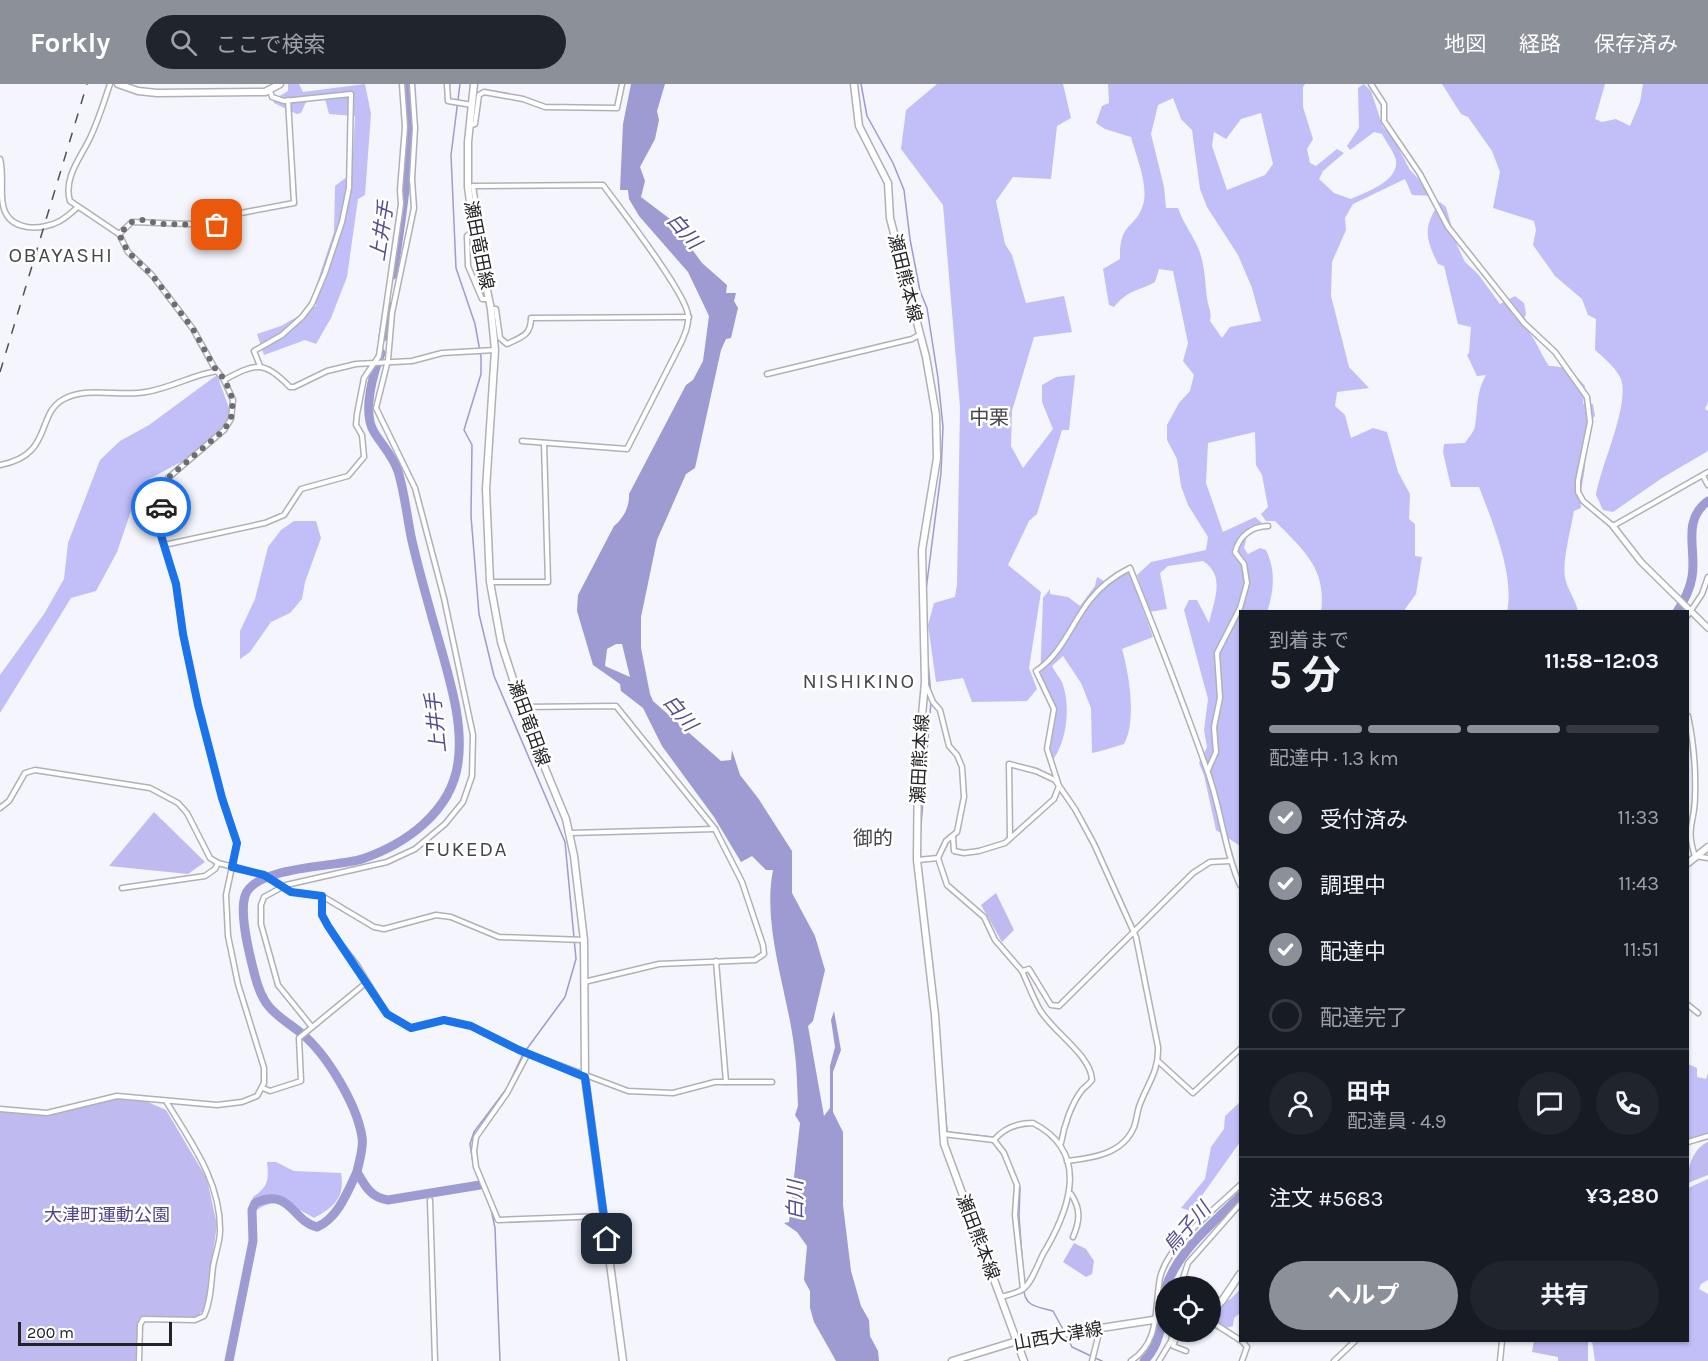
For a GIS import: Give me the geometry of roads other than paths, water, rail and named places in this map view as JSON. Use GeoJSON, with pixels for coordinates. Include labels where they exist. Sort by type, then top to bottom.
{"type":"FeatureCollection","features":[{"type":"Feature","properties":{"kind":"main road"},"geometry":{"type":"LineString","coordinates":[[118,84],[138,91],[157,93],[270,91],[280,84]]}},
{"type":"Feature","properties":{"kind":"main road","name":"瀬田竜田線"},"geometry":{"type":"LineString","coordinates":[[474,84],[467,167],[474,230],[491,309],[495,350],[486,489],[490,582],[501,642],[522,707],[570,833],[584,940],[585,1077],[622,1361]]}},
{"type":"Feature","properties":{"kind":"main road","name":"瀬田熊本線"},"geometry":{"type":"LineString","coordinates":[[854,84],[859,126],[888,183],[890,218],[932,384],[938,438],[935,479],[922,550],[925,682],[918,760],[917,860],[946,1153],[1024,1361]]}},
{"type":"Feature","properties":{"kind":"main road"},"geometry":{"type":"LineString","coordinates":[[1689,862],[1708,847]]}},
{"type":"Feature","properties":{"kind":"main road"},"geometry":{"type":"LineString","coordinates":[[1221,1300],[1239,1275]]}},
{"type":"Feature","properties":{"kind":"main road","name":"山西大津線"},"geometry":{"type":"LineString","coordinates":[[952,1361],[1017,1341],[1077,1334],[1155,1320]]}},
{"type":"Feature","properties":{"kind":"street"},"geometry":{"type":"LineString","coordinates":[[0,1109],[47,1113],[117,1096],[217,1105],[242,1102],[257,1096],[263,1088],[264,1068],[238,984],[228,936],[226,895],[237,843],[222,798],[198,705],[183,634],[176,584],[164,545],[159,516],[168,478],[215,439],[231,419],[233,400],[225,380],[217,371],[193,329],[159,284],[128,252],[119,234],[70,201],[70,186],[76,161],[90,140],[110,84]]}},
{"type":"Feature","properties":{"kind":"street"},"geometry":{"type":"LineString","coordinates":[[164,545],[265,523],[284,515],[301,489],[348,476],[364,457],[362,435],[356,425],[357,414],[364,378],[376,360],[381,346],[383,318],[389,294],[401,204],[405,127],[402,84]]}},
{"type":"Feature","properties":{"kind":"street"},"geometry":{"type":"LineString","coordinates":[[312,1027],[278,985],[268,957],[261,924],[261,905],[264,897],[281,886],[378,864],[415,849],[445,824],[463,802],[471,785],[473,735],[444,598],[415,488],[376,408],[388,360],[392,313],[414,208],[412,179],[415,128],[412,84]]}},
{"type":"Feature","properties":{"kind":"street"},"geometry":{"type":"LineString","coordinates":[[447,84],[447,100],[472,105]]}},
{"type":"Feature","properties":{"kind":"street"},"geometry":{"type":"LineString","coordinates":[[470,126],[475,124],[479,95],[484,92],[523,99],[545,108],[617,108],[622,84]]}},
{"type":"Feature","properties":{"kind":"street"},"geometry":{"type":"LineString","coordinates":[[1371,84],[1384,104],[1384,121],[1420,174],[1459,242],[1524,323],[1555,352],[1587,397],[1590,422],[1578,481],[1578,492],[1583,501],[1613,526],[1641,562],[1687,610]]}},
{"type":"Feature","properties":{"kind":"street"},"geometry":{"type":"LineString","coordinates":[[260,366],[254,351],[294,326],[312,304],[342,222],[351,172],[351,94],[277,100],[272,97],[270,91]]}},
{"type":"Feature","properties":{"kind":"street"},"geometry":{"type":"LineString","coordinates":[[119,234],[132,222],[217,225],[225,216],[294,202],[288,100]]}},
{"type":"Feature","properties":{"kind":"street"},"geometry":{"type":"LineString","coordinates":[[0,159],[3,208],[16,224],[27,228],[46,227],[62,220],[78,207]]}},
{"type":"Feature","properties":{"kind":"street"},"geometry":{"type":"LineString","coordinates":[[477,241],[481,236],[473,186],[603,186],[674,286],[688,317],[681,343],[627,449],[522,441]]}},
{"type":"Feature","properties":{"kind":"street"},"geometry":{"type":"LineString","coordinates":[[474,230],[467,236],[468,266],[482,299],[489,299]]}},
{"type":"Feature","properties":{"kind":"street"},"geometry":{"type":"LineString","coordinates":[[491,309],[496,309],[500,338],[507,344],[528,334],[531,330],[531,318],[688,317]]}},
{"type":"Feature","properties":{"kind":"street"},"geometry":{"type":"LineString","coordinates":[[767,374],[912,339],[919,335]]}},
{"type":"Feature","properties":{"kind":"street"},"geometry":{"type":"LineString","coordinates":[[225,380],[249,367],[260,366],[274,370],[290,387],[294,387],[327,371],[376,360],[412,361],[442,353],[495,350]]}},
{"type":"Feature","properties":{"kind":"street"},"geometry":{"type":"LineString","coordinates":[[0,465],[20,460],[29,454],[55,407],[63,399],[76,395],[146,393],[186,378],[217,371]]}},
{"type":"Feature","properties":{"kind":"street"},"geometry":{"type":"LineString","coordinates":[[490,582],[548,582],[544,443]]}},
{"type":"Feature","properties":{"kind":"street"},"geometry":{"type":"LineString","coordinates":[[1613,526],[1708,472]]}},
{"type":"Feature","properties":{"kind":"street"},"geometry":{"type":"LineString","coordinates":[[1703,476],[1708,485]]}},
{"type":"Feature","properties":{"kind":"street"},"geometry":{"type":"LineString","coordinates":[[1208,771],[1216,752],[1214,727],[1220,698],[1215,660],[1245,594],[1247,583],[1244,564],[1235,552],[1237,543],[1253,528],[1268,526]]}},
{"type":"Feature","properties":{"kind":"street"},"geometry":{"type":"LineString","coordinates":[[925,682],[933,702],[940,710],[949,746],[957,755],[962,767],[963,812],[953,837],[954,851],[964,854],[1005,843],[1054,799],[1059,786],[1047,749],[1054,709],[1036,671],[1055,655],[1090,599],[1115,576],[1130,568],[1176,679],[1208,771],[1230,861],[1239,883]]}},
{"type":"Feature","properties":{"kind":"street"},"geometry":{"type":"LineString","coordinates":[[1708,577],[1702,594],[1689,612],[1708,628]]}},
{"type":"Feature","properties":{"kind":"street"},"geometry":{"type":"LineString","coordinates":[[522,707],[616,706],[715,829],[755,915],[764,954],[755,960],[659,964],[583,982]]}},
{"type":"Feature","properties":{"kind":"street"},"geometry":{"type":"LineString","coordinates":[[1689,721],[1696,755],[1695,807],[1689,826],[1695,856],[1708,858]]}},
{"type":"Feature","properties":{"kind":"street"},"geometry":{"type":"LineString","coordinates":[[1010,838],[1008,822],[1011,786],[1007,765],[1036,771],[1055,780],[1094,844],[1134,934],[1149,997],[1159,1062],[1140,1102],[1133,1128],[1125,1142],[1103,1155],[1067,1161]]}},
{"type":"Feature","properties":{"kind":"street"},"geometry":{"type":"LineString","coordinates":[[0,808],[9,801],[25,773],[35,770],[150,788],[178,803],[187,813],[210,858],[218,863],[264,875],[291,892],[322,896],[374,927],[384,929],[436,915],[451,917],[499,937],[584,940]]}},
{"type":"Feature","properties":{"kind":"street"},"geometry":{"type":"LineString","coordinates":[[570,833],[715,829]]}},
{"type":"Feature","properties":{"kind":"street"},"geometry":{"type":"LineString","coordinates":[[953,837],[946,841],[938,858],[947,885],[984,917],[995,940],[1022,971],[1040,1010],[1069,1046],[1085,1060],[1092,1071],[1092,1080],[1082,1090],[1073,1107],[1061,1143]]}},
{"type":"Feature","properties":{"kind":"street"},"geometry":{"type":"LineString","coordinates":[[917,860],[938,858]]}},
{"type":"Feature","properties":{"kind":"street"},"geometry":{"type":"LineString","coordinates":[[1022,971],[1029,969],[1051,1005],[1059,1006],[1199,868],[1210,862],[1230,861]]}},
{"type":"Feature","properties":{"kind":"street"},"geometry":{"type":"LineString","coordinates":[[122,888],[205,876],[215,869],[218,863]]}},
{"type":"Feature","properties":{"kind":"street"},"geometry":{"type":"LineString","coordinates":[[322,896],[322,915],[387,1014],[411,1028],[444,1020],[471,1026],[521,1051],[585,1077],[628,1091],[673,1093],[703,1084],[772,1082]]}},
{"type":"Feature","properties":{"kind":"street"},"geometry":{"type":"LineString","coordinates":[[716,961],[726,1082]]}},
{"type":"Feature","properties":{"kind":"street"},"geometry":{"type":"LineString","coordinates":[[263,1088],[270,1091],[301,1081],[299,1038],[367,982]]}},
{"type":"Feature","properties":{"kind":"street"},"geometry":{"type":"LineString","coordinates":[[1689,1006],[1698,1013]]}},
{"type":"Feature","properties":{"kind":"street"},"geometry":{"type":"LineString","coordinates":[[1159,1062],[1193,1093],[1239,1050]]}},
{"type":"Feature","properties":{"kind":"street"},"geometry":{"type":"LineString","coordinates":[[527,1053],[516,1078],[476,1137],[476,1167],[498,1220],[604,1216]]}},
{"type":"Feature","properties":{"kind":"street"},"geometry":{"type":"LineString","coordinates":[[139,1361],[140,1325],[143,1319],[195,1320],[204,1316],[209,1303],[220,1230],[212,1183],[166,1101]]}},
{"type":"Feature","properties":{"kind":"street"},"geometry":{"type":"LineString","coordinates":[[994,1140],[1002,1131],[1033,1122],[1061,1143],[1067,1161],[1070,1193],[1079,1214],[1080,1223],[1073,1237]]}},
{"type":"Feature","properties":{"kind":"street"},"geometry":{"type":"LineString","coordinates":[[944,1134],[994,1140],[1004,1154],[1017,1185],[1015,1215],[1023,1289]]}},
{"type":"Feature","properties":{"kind":"street"},"geometry":{"type":"LineString","coordinates":[[1689,1142],[1708,1136]]}},
{"type":"Feature","properties":{"kind":"street"},"geometry":{"type":"LineString","coordinates":[[1161,1276],[1168,1259],[1180,1243],[1239,1186]]}},
{"type":"Feature","properties":{"kind":"street"},"geometry":{"type":"LineString","coordinates":[[1001,1297],[1023,1289],[1056,1231],[1070,1193]]}},
{"type":"Feature","properties":{"kind":"street"},"geometry":{"type":"LineString","coordinates":[[430,1200],[435,1361]]}},
{"type":"Feature","properties":{"kind":"street"},"geometry":{"type":"LineString","coordinates":[[1184,1276],[1188,1263],[1239,1205]]}},
{"type":"Feature","properties":{"kind":"street"},"geometry":{"type":"LineString","coordinates":[[1225,1296],[1223,1305],[1212,1317],[1212,1322],[1239,1340]]}},
{"type":"Feature","properties":{"kind":"street"},"geometry":{"type":"LineString","coordinates":[[1092,1361],[1101,1328]]}},
{"type":"Feature","properties":{"kind":"street"},"geometry":{"type":"LineString","coordinates":[[1131,1361],[1147,1345],[1155,1329]]}},
{"type":"Feature","properties":{"kind":"street"},"geometry":{"type":"LineString","coordinates":[[1159,1361],[1170,1342]]}},
{"type":"Feature","properties":{"kind":"street"},"geometry":{"type":"LineString","coordinates":[[1174,1342],[1173,1346],[1186,1351]]}},
{"type":"Feature","properties":{"kind":"street"},"geometry":{"type":"LineString","coordinates":[[1242,1342],[1247,1347],[1242,1361]]}},
{"type":"Feature","properties":{"kind":"street"},"geometry":{"type":"LineString","coordinates":[[1334,1361],[1354,1342]]}},
{"type":"Feature","properties":{"kind":"street"},"geometry":{"type":"LineString","coordinates":[[1500,1361],[1502,1342]]}},
{"type":"Feature","properties":{"kind":"water","name":"白川"},"geometry":{"type":"Polygon","coordinates":[[[631,84],[665,84],[657,111],[659,120],[655,139],[640,167],[645,181],[641,197],[670,219],[702,263],[727,285],[726,293],[736,293],[734,301],[738,308],[731,338],[726,339],[721,350],[695,468],[686,474],[657,540],[641,617],[641,648],[650,694],[653,701],[721,761],[731,760],[732,750],[740,775],[758,798],[792,851],[792,893],[815,936],[825,970],[813,1021],[808,1026],[824,1116],[830,1108],[830,1066],[835,1047],[831,1020],[834,1011],[841,1050],[833,1072],[833,1112],[843,1132],[843,1205],[851,1271],[861,1306],[869,1320],[870,1336],[878,1351],[879,1361],[836,1361],[814,1322],[810,1308],[810,1291],[804,1280],[807,1246],[797,1232],[784,1223],[789,1222],[800,1123],[795,1115],[798,1106],[791,1025],[773,936],[770,891],[773,870],[766,870],[752,856],[741,862],[714,817],[662,746],[643,708],[621,691],[620,684],[593,665],[577,611],[578,595],[614,526],[625,512],[629,494],[686,385],[693,380],[703,361],[709,316],[688,272],[639,216],[629,199],[628,190],[620,190],[623,124],[631,84]],[[616,644],[607,649],[605,666],[630,677],[622,644],[616,644]]]}},
{"type":"Feature","properties":{"kind":"waterway","name":"上井手"},"geometry":{"type":"LineString","coordinates":[[393,275],[408,156],[407,84]]}},
{"type":"Feature","properties":{"kind":"waterway"},"geometry":{"type":"LineString","coordinates":[[460,84],[451,155],[456,268],[475,324],[481,357],[481,374],[464,430],[472,445],[471,516],[479,614],[494,676],[565,842],[576,959],[565,997],[526,1050]]}},
{"type":"Feature","properties":{"kind":"waterway"},"geometry":{"type":"LineString","coordinates":[[861,84],[867,116],[893,163],[904,190],[910,239],[920,291],[927,308],[938,378],[943,427],[941,473],[926,590]]}},
{"type":"Feature","properties":{"kind":"waterway","name":"上井手"},"geometry":{"type":"LineString","coordinates":[[383,337],[388,306]]}},
{"type":"Feature","properties":{"kind":"waterway","name":"上井手"},"geometry":{"type":"LineString","coordinates":[[381,353],[370,393],[369,414],[374,432],[398,471],[410,532],[454,697],[459,737],[458,763],[454,781],[436,811],[424,824],[395,845],[350,862],[279,873],[252,886],[245,896],[244,925],[253,968],[267,1004],[278,1016],[311,1042],[321,1054],[339,1081],[354,1110],[362,1137],[362,1150],[357,1172],[369,1190],[377,1197],[388,1200],[480,1185]]}},
{"type":"Feature","properties":{"kind":"waterway","name":"鳥子川"},"geometry":{"type":"LineString","coordinates":[[1678,610],[1692,577],[1692,527],[1700,509],[1708,501]]}},
{"type":"Feature","properties":{"kind":"waterway"},"geometry":{"type":"LineString","coordinates":[[927,652],[931,695]]}},
{"type":"Feature","properties":{"kind":"waterway"},"geometry":{"type":"LineString","coordinates":[[920,838],[931,702]]}},
{"type":"Feature","properties":{"kind":"waterway"},"geometry":{"type":"LineString","coordinates":[[932,959],[941,1059]]}},
{"type":"Feature","properties":{"kind":"waterway"},"geometry":{"type":"LineString","coordinates":[[473,1163],[470,1144],[474,1132],[507,1088],[523,1054]]}},
{"type":"Feature","properties":{"kind":"waterway"},"geometry":{"type":"LineString","coordinates":[[944,1096],[947,1132],[992,1137],[1004,1150],[1020,1188],[1019,1216],[1024,1285]]}},
{"type":"Feature","properties":{"kind":"waterway"},"geometry":{"type":"LineString","coordinates":[[229,1361],[253,1241],[252,1210],[255,1203],[267,1199],[284,1202],[309,1224],[317,1227],[337,1211],[357,1172]]}},
{"type":"Feature","properties":{"kind":"waterway"},"geometry":{"type":"LineString","coordinates":[[477,1173],[491,1209],[495,1228],[500,1361]]}},
{"type":"Feature","properties":{"kind":"waterway","name":"鳥子川"},"geometry":{"type":"LineString","coordinates":[[1171,1276],[1188,1249],[1239,1197]]}},
{"type":"Feature","properties":{"kind":"waterway"},"geometry":{"type":"LineString","coordinates":[[1024,1289],[1029,1303],[1053,1311],[1064,1331]]}},
{"type":"Feature","properties":{"kind":"waterway"},"geometry":{"type":"LineString","coordinates":[[1066,1335],[1072,1347],[1091,1356]]}},
{"type":"Feature","properties":{"kind":"waterway","name":"鳥子川"},"geometry":{"type":"LineString","coordinates":[[1144,1361],[1156,1342]]}},
{"type":"Feature","properties":{"kind":"waterway"},"geometry":{"type":"LineString","coordinates":[[1095,1358],[1102,1361]]}},
{"type":"Feature","properties":{"kind":"railway"},"geometry":{"type":"LineString","coordinates":[[0,372],[87,84]]}},
{"type":"Feature","properties":{"kind":"district","name":"OBAYASHI"},"geometry":{"type":"Point","coordinates":[61,255]}},
{"type":"Feature","properties":{"kind":"district","name":"中栗"},"geometry":{"type":"Point","coordinates":[989,417]}},
{"type":"Feature","properties":{"kind":"district","name":"NISHIKINO"},"geometry":{"type":"Point","coordinates":[859,681]}},
{"type":"Feature","properties":{"kind":"district","name":"御的"},"geometry":{"type":"Point","coordinates":[873,838]}},
{"type":"Feature","properties":{"kind":"district","name":"FUKEDA"},"geometry":{"type":"Point","coordinates":[466,849]}},
{"type":"Feature","properties":{"kind":"park label","name":"大津町運動公園"},"geometry":{"type":"Point","coordinates":[107,1215]}}]}
